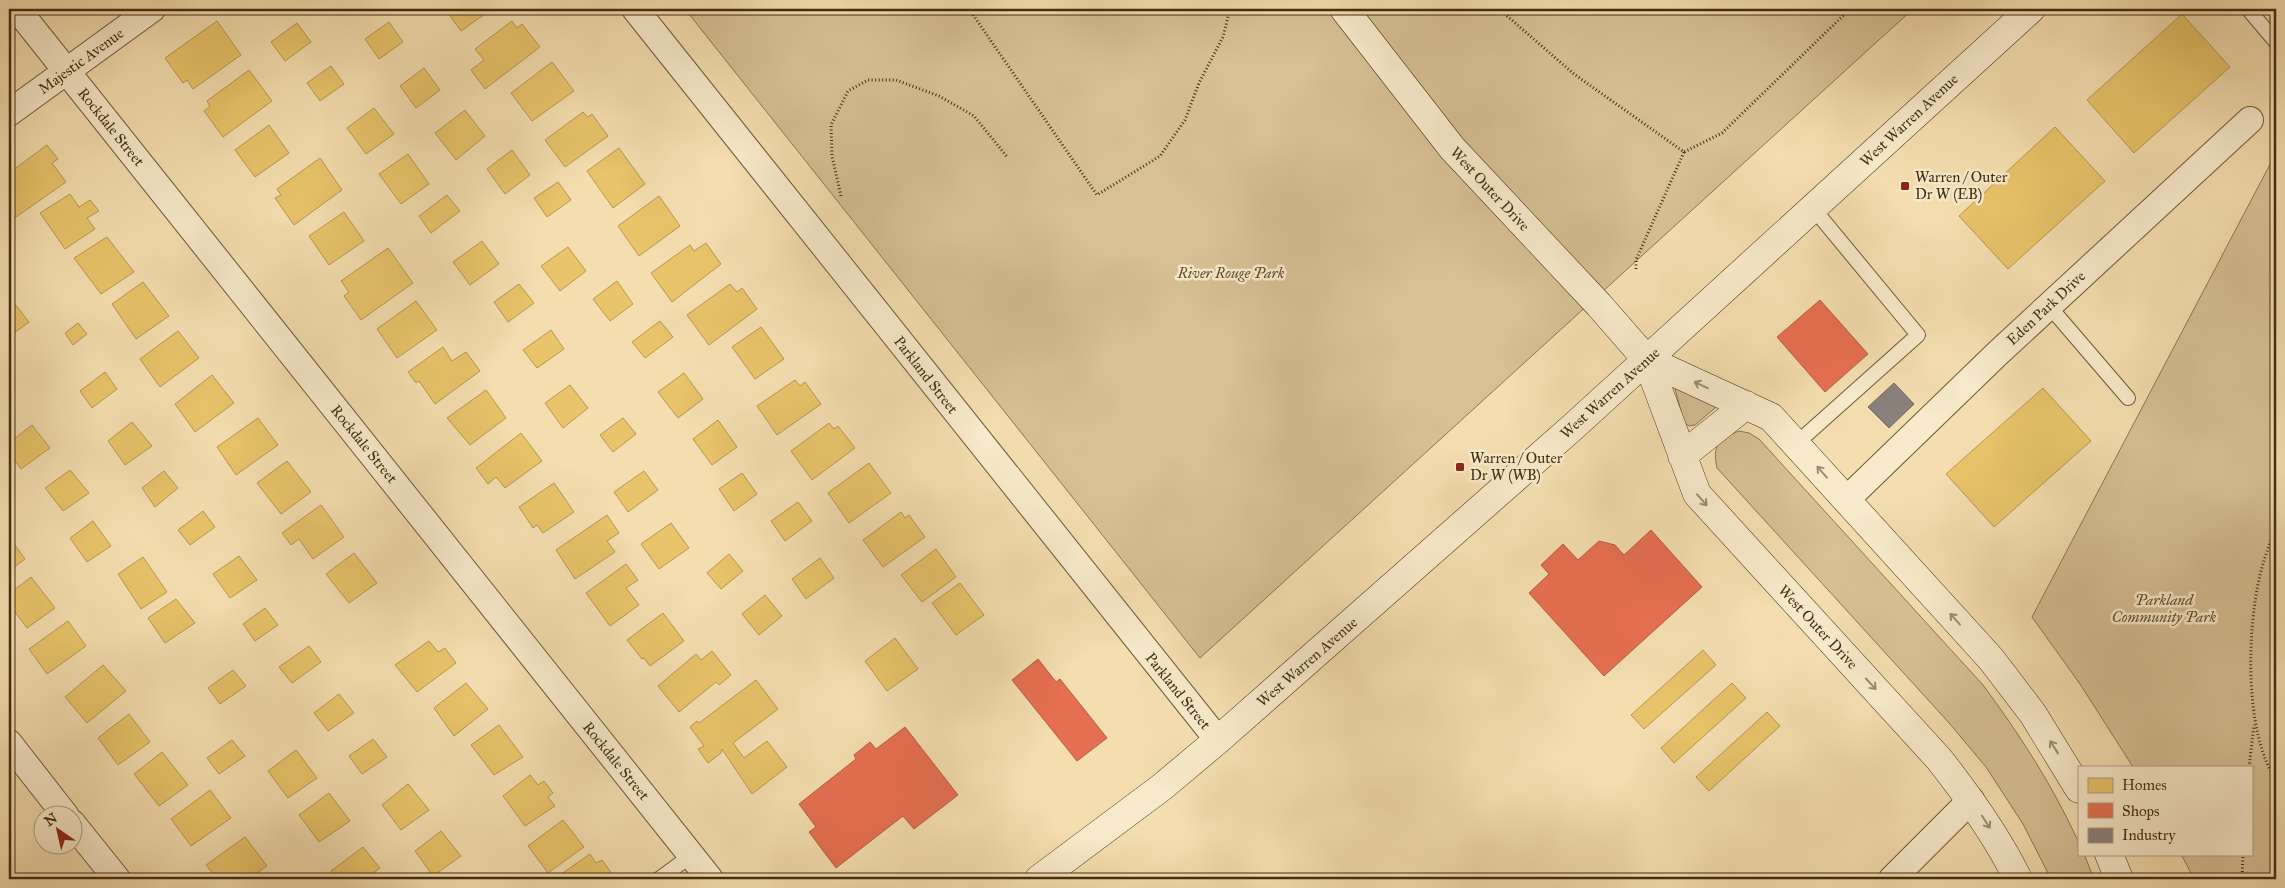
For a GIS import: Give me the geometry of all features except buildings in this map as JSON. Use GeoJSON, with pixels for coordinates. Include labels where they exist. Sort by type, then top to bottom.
{"type":"FeatureCollection","features":[{"type":"Feature","properties":{"kind":"main road","name":"West Outer Drive"},"geometry":{"type":"LineString","coordinates":[[1344,9],[1452,148],[1599,305],[1647,360],[1696,494],[1940,759],[1971,800],[2006,854],[2018,879]]}},
{"type":"Feature","properties":{"kind":"main road","name":"West Warren Avenue"},"geometry":{"type":"LineString","coordinates":[[1047,877],[1162,787],[1218,740],[1647,360],[2031,9]]}},
{"type":"Feature","properties":{"kind":"main road","name":"West Outer Drive"},"geometry":{"type":"LineString","coordinates":[[1647,360],[1772,417],[1991,660],[2033,714],[2078,787]]}},
{"type":"Feature","properties":{"kind":"main road"},"geometry":{"type":"LineString","coordinates":[[1682,456],[1746,405]]}},
{"type":"Feature","properties":{"kind":"main road"},"geometry":{"type":"LineString","coordinates":[[2111,856],[2119,879]]}},
{"type":"Feature","properties":{"kind":"street","name":"Rockdale Street"},"geometry":{"type":"LineString","coordinates":[[17,9],[710,879]]}},
{"type":"Feature","properties":{"kind":"street","name":"Majestic Avenue"},"geometry":{"type":"LineString","coordinates":[[9,113],[152,9]]}},
{"type":"Feature","properties":{"kind":"street","name":"Parkland Street"},"geometry":{"type":"LineString","coordinates":[[635,9],[1218,740]]}},
{"type":"Feature","properties":{"kind":"street","name":"Eden Park Drive"},"geometry":{"type":"LineString","coordinates":[[1846,500],[2048,306],[2250,120]]}},
{"type":"Feature","properties":{"kind":"street"},"geometry":{"type":"LineString","coordinates":[[9,744],[58,806]]}},
{"type":"Feature","properties":{"kind":"street"},"geometry":{"type":"LineString","coordinates":[[1892,879],[1971,800]]}},
{"type":"Feature","properties":{"kind":"street"},"geometry":{"type":"LineString","coordinates":[[82,835],[117,879]]}},
{"type":"Feature","properties":{"kind":"lane"},"geometry":{"type":"LineString","coordinates":[[2248,9],[2276,42]]}},
{"type":"Feature","properties":{"kind":"lane"},"geometry":{"type":"LineString","coordinates":[[1797,443],[1918,335],[1813,208]]}},
{"type":"Feature","properties":{"kind":"lane"},"geometry":{"type":"LineString","coordinates":[[2048,306],[2128,398]]}},
{"type":"Feature","properties":{"kind":"lane"},"geometry":{"type":"LineString","coordinates":[[659,879],[692,856]]}},
{"type":"Feature","properties":{"kind":"path"},"geometry":{"type":"LineString","coordinates":[[969,9],[1097,195],[1160,156],[1185,120],[1199,83],[1222,38],[1230,9]]}},
{"type":"Feature","properties":{"kind":"path"},"geometry":{"type":"LineString","coordinates":[[1499,9],[1574,74],[1684,152]]}},
{"type":"Feature","properties":{"kind":"path"},"geometry":{"type":"LineString","coordinates":[[1636,269],[1636,260],[1684,152],[1722,134],[1850,9]]}},
{"type":"Feature","properties":{"kind":"path"},"geometry":{"type":"LineString","coordinates":[[841,196],[832,156],[831,125],[848,91],[868,80],[896,80],[940,96],[974,116],[1008,158]]}},
{"type":"Feature","properties":{"kind":"path"},"geometry":{"type":"LineString","coordinates":[[2248,766],[2254,722],[2251,638],[2260,575],[2276,524]]}},
{"type":"Feature","properties":{"kind":"path"},"geometry":{"type":"LineString","coordinates":[[2254,722],[2271,772],[2276,780]]}},
{"type":"Feature","properties":{"kind":"path"},"geometry":{"type":"LineString","coordinates":[[2242,856],[2242,879]]}},
{"type":"Feature","properties":{"kind":"green space","name":"River Rouge Park"},"geometry":{"type":"Polygon","coordinates":[[[685,9],[1913,9],[1200,658],[685,9]]]}},
{"type":"Feature","properties":{"kind":"green space","name":"Parkland Community Park"},"geometry":{"type":"Polygon","coordinates":[[[2276,153],[2276,879],[2194,879],[2182,856],[2252,856],[2252,766],[2132,766],[2080,684],[2032,617],[2276,153]]]}},
{"type":"Feature","properties":{"kind":"green space"},"geometry":{"type":"Polygon","coordinates":[[[1680,385],[1715,401],[1715,408],[1695,425],[1689,426],[1684,422],[1675,389],[1680,385]]]}},
{"type":"Feature","properties":{"kind":"green space"},"geometry":{"type":"Polygon","coordinates":[[[1739,431],[1749,433],[1759,439],[1983,685],[2023,742],[2047,781],[2078,841],[2078,856],[2085,856],[2094,879],[2051,879],[2023,824],[1986,767],[1950,724],[1717,468],[1716,449],[1721,440],[1739,431]]]}},
{"type":"Feature","properties":{"kind":"place","name":"Warren / Outer Dr W (EB)"},"geometry":{"type":"Point","coordinates":[1905,186]}},
{"type":"Feature","properties":{"kind":"place","name":"Warren / Outer Dr W (WB)"},"geometry":{"type":"Point","coordinates":[1460,467]}}]}
